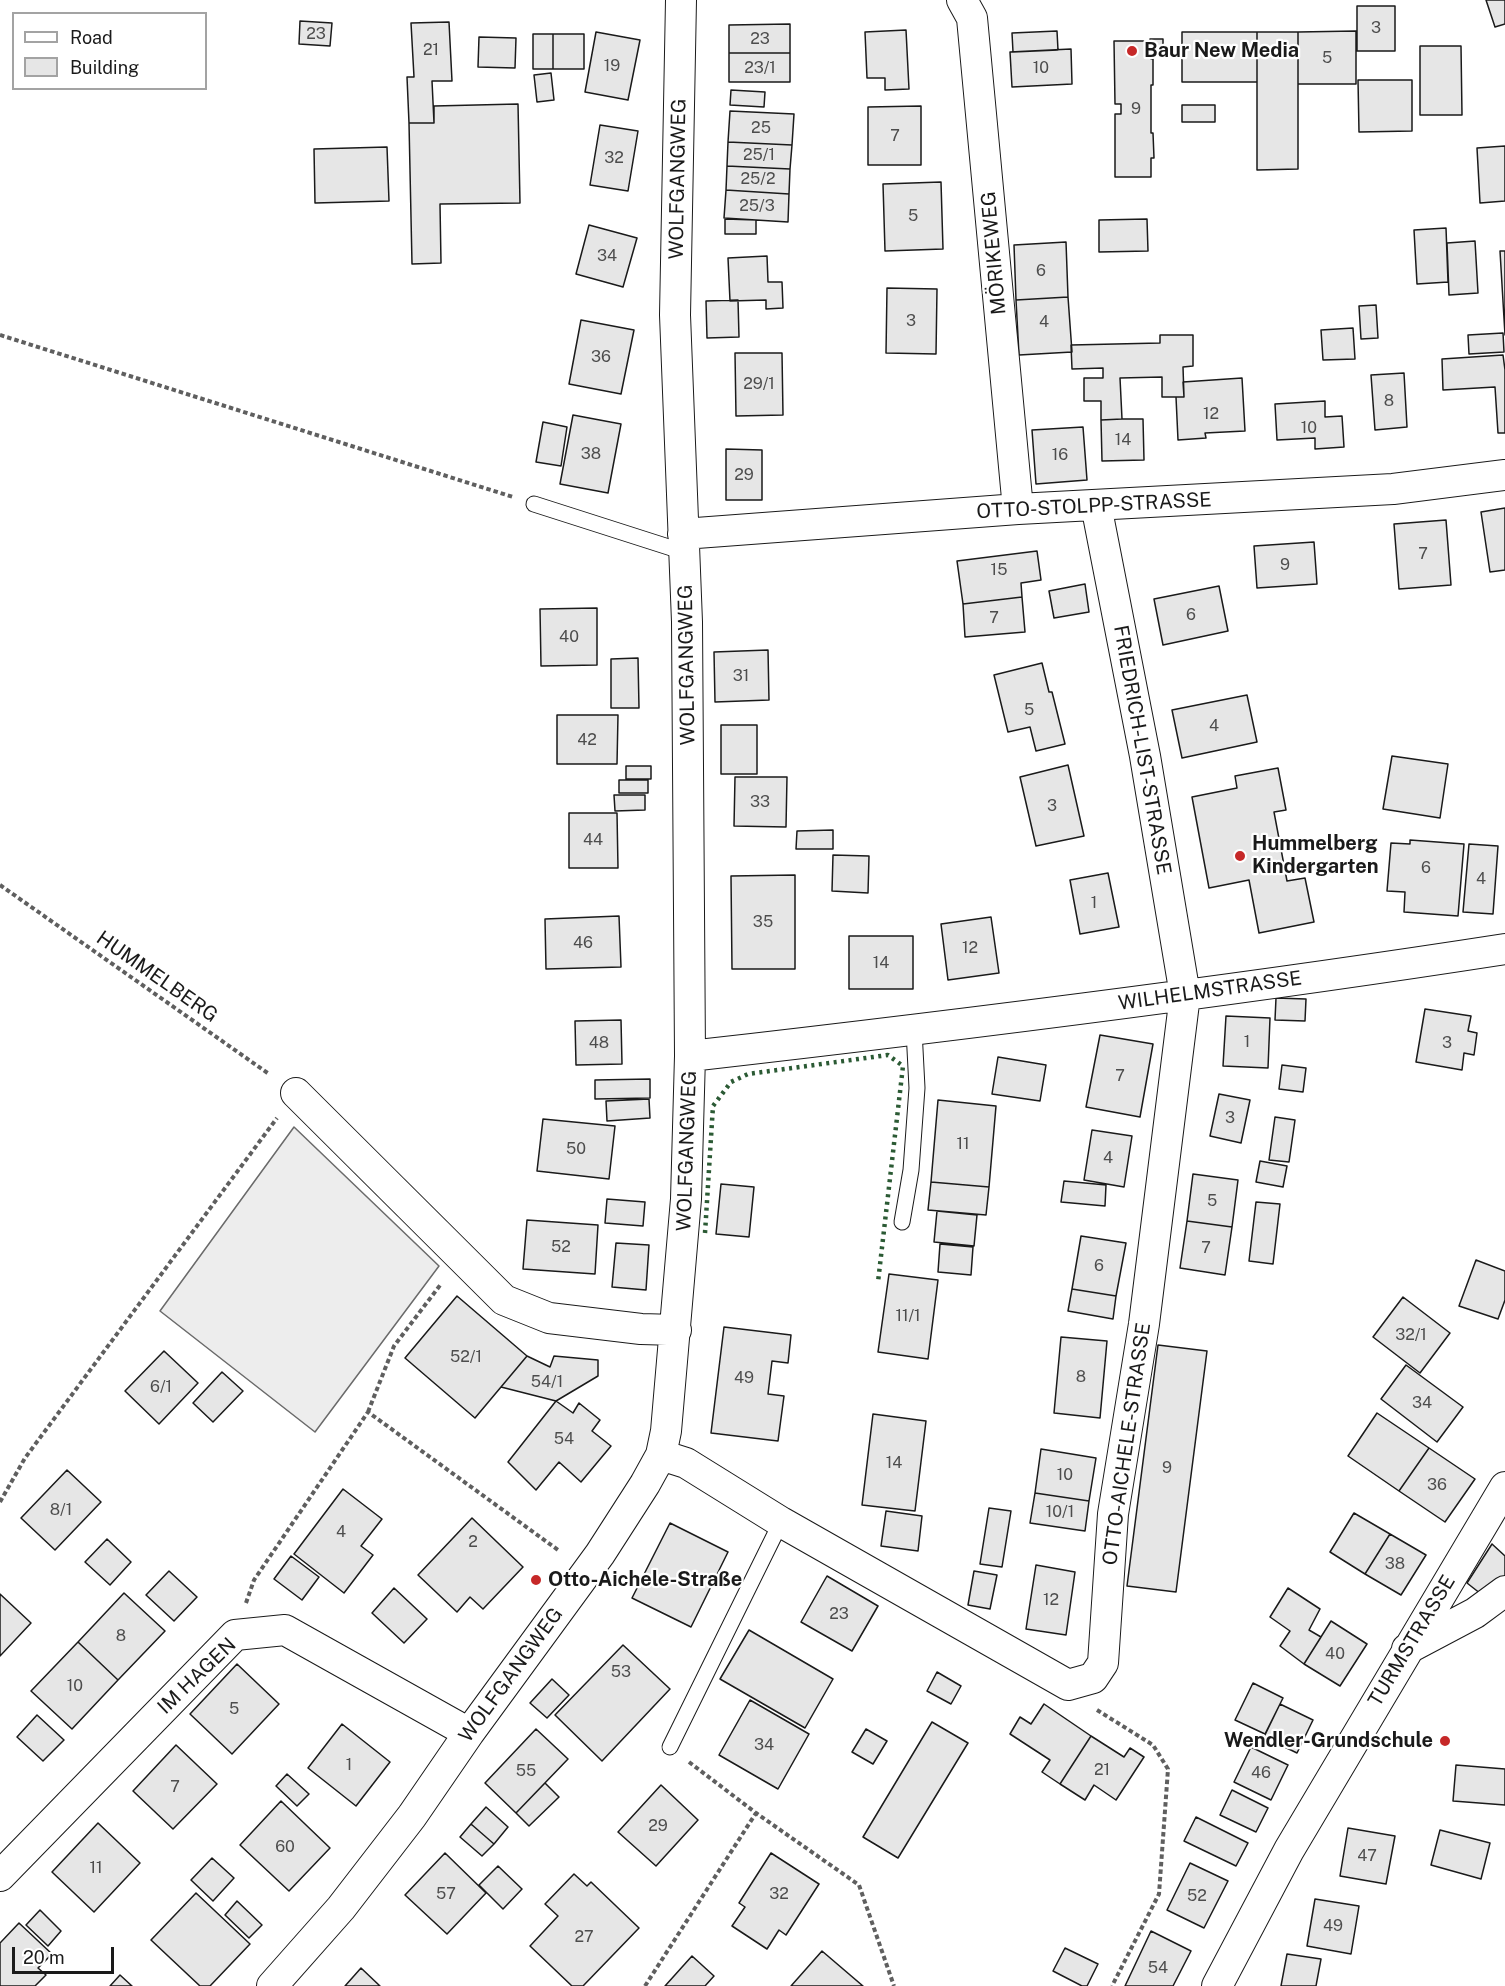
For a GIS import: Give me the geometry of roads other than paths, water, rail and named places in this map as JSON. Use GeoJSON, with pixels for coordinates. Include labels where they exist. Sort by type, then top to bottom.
{"type":"FeatureCollection","features":[{"type":"Feature","properties":{"kind":"street","name":"WOLFGANGWEG"},"geometry":{"type":"LineString","coordinates":[[272,1986],[341,1908],[412,1816],[469,1733],[600,1554],[661,1455],[666,1431],[686,1199],[690,1056],[687,622],[675,315],[681,0]]}},
{"type":"Feature","properties":{"kind":"street","name":"MÖRIKEWEG"},"geometry":{"type":"LineString","coordinates":[[962,0],[972,18],[1018,509]]}},
{"type":"Feature","properties":{"kind":"street","name":"OTTO-STOLPP-STRASSE"},"geometry":{"type":"LineString","coordinates":[[683,543],[1018,509],[1393,489],[1505,475]]}},
{"type":"Feature","properties":{"kind":"street","name":"FRIEDRICH-LIST-STRASSE"},"geometry":{"type":"LineString","coordinates":[[1096,505],[1145,756],[1185,995]]}},
{"type":"Feature","properties":{"kind":"street","name":"WILHELMSTRASSE"},"geometry":{"type":"LineString","coordinates":[[690,1056],[1185,995],[1505,949]]}},
{"type":"Feature","properties":{"kind":"street","name":"OTTO-AICHELE-STRASSE"},"geometry":{"type":"LineString","coordinates":[[781,1522],[1068,1686],[1094,1678],[1103,1663],[1113,1514],[1144,1324],[1185,995]]}},
{"type":"Feature","properties":{"kind":"street"},"geometry":{"type":"LineString","coordinates":[[296,1093],[504,1300],[549,1318],[641,1329],[676,1330]]}},
{"type":"Feature","properties":{"kind":"street"},"geometry":{"type":"LineString","coordinates":[[661,1455],[686,1463],[781,1522]]}},
{"type":"Feature","properties":{"kind":"street","name":"TURMSTRASSE"},"geometry":{"type":"LineString","coordinates":[[1217,1986],[1289,1850],[1505,1487]]}},
{"type":"Feature","properties":{"kind":"street"},"geometry":{"type":"LineString","coordinates":[[1407,1649],[1475,1613],[1505,1591]]}},
{"type":"Feature","properties":{"kind":"street","name":"IM HAGEN"},"geometry":{"type":"LineString","coordinates":[[0,1876],[235,1635],[285,1630],[469,1733]]}},
{"type":"Feature","properties":{"kind":"lane"},"geometry":{"type":"LineString","coordinates":[[534,504],[683,543]]}},
{"type":"Feature","properties":{"kind":"lane"},"geometry":{"type":"LineString","coordinates":[[902,1222],[911,1170],[916,1088],[914,1030]]}},
{"type":"Feature","properties":{"kind":"lane"},"geometry":{"type":"LineString","coordinates":[[670,1747],[781,1522]]}},
{"type":"Feature","properties":{"kind":"place","name":"Baur New Media"},"geometry":{"type":"Point","coordinates":[1132,51]}},
{"type":"Feature","properties":{"kind":"place","name":"Hummelberg Kindergarten"},"geometry":{"type":"Point","coordinates":[1240,856]}},
{"type":"Feature","properties":{"kind":"place","name":"Otto-Aichele-Straße"},"geometry":{"type":"Point","coordinates":[536,1580]}},
{"type":"Feature","properties":{"kind":"place","name":"Wendler-Grundschule"},"geometry":{"type":"Point","coordinates":[1445,1741]}}]}
